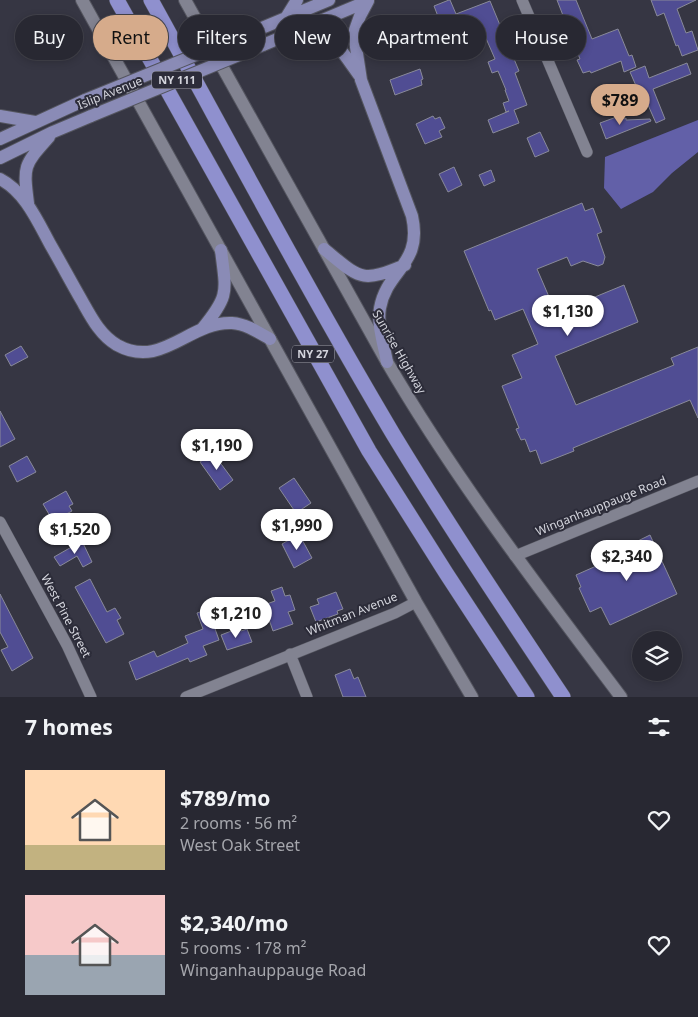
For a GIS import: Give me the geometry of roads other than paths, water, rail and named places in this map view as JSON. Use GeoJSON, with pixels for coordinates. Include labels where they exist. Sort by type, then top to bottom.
{"type":"FeatureCollection","features":[{"type":"Feature","properties":{"kind":"highway","name":"NY 27"},"geometry":{"type":"LineString","coordinates":[[117,0],[364,442],[527,697]]}},
{"type":"Feature","properties":{"kind":"highway","name":"NY 27"},"geometry":{"type":"LineString","coordinates":[[151,0],[392,432],[468,554],[563,697]]}},
{"type":"Feature","properties":{"kind":"main road"},"geometry":{"type":"LineString","coordinates":[[82,0],[416,602],[472,697]]}},
{"type":"Feature","properties":{"kind":"main road","name":"Sunrise Highway"},"geometry":{"type":"LineString","coordinates":[[185,0],[387,362],[442,452],[515,556],[621,697]]}},
{"type":"Feature","properties":{"kind":"main road"},"geometry":{"type":"LineString","coordinates":[[288,15],[297,0]]}},
{"type":"Feature","properties":{"kind":"main road","name":"Islip Avenue"},"geometry":{"type":"LineString","coordinates":[[293,15],[329,0]]}},
{"type":"Feature","properties":{"kind":"main road"},"geometry":{"type":"LineString","coordinates":[[369,1],[360,16],[355,30],[361,80],[414,224],[415,238],[405,265],[385,293],[380,308],[380,323],[387,362]]}},
{"type":"Feature","properties":{"kind":"main road","name":"Islip Avenue"},"geometry":{"type":"LineString","coordinates":[[336,15],[369,1]]}},
{"type":"Feature","properties":{"kind":"main road","name":"Islip Avenue"},"geometry":{"type":"LineString","coordinates":[[0,139],[86,100],[275,23]]}},
{"type":"Feature","properties":{"kind":"main road","name":"Islip Avenue"},"geometry":{"type":"LineString","coordinates":[[0,158],[53,132],[275,40]]}},
{"type":"Feature","properties":{"kind":"main road"},"geometry":{"type":"LineString","coordinates":[[348,60],[361,80]]}},
{"type":"Feature","properties":{"kind":"main road"},"geometry":{"type":"LineString","coordinates":[[0,116],[35,122]]}},
{"type":"Feature","properties":{"kind":"main road"},"geometry":{"type":"LineString","coordinates":[[28,203],[24,175],[26,168],[32,156],[53,132]]}},
{"type":"Feature","properties":{"kind":"main road"},"geometry":{"type":"LineString","coordinates":[[0,179],[11,186],[28,203],[95,324],[116,344],[130,350],[152,352],[173,345],[202,329],[219,324],[232,323],[246,326],[270,339]]}},
{"type":"Feature","properties":{"kind":"main road"},"geometry":{"type":"LineString","coordinates":[[324,249],[350,270],[363,276],[376,276],[405,265]]}},
{"type":"Feature","properties":{"kind":"main road"},"geometry":{"type":"LineString","coordinates":[[202,329],[220,308],[223,300],[225,284],[221,250]]}},
{"type":"Feature","properties":{"kind":"street"},"geometry":{"type":"LineString","coordinates":[[522,0],[587,152]]}},
{"type":"Feature","properties":{"kind":"street","name":"Winganhauppauge Road"},"geometry":{"type":"LineString","coordinates":[[515,556],[698,481]]}},
{"type":"Feature","properties":{"kind":"street","name":"West Pine Street"},"geometry":{"type":"LineString","coordinates":[[0,522],[67,645],[91,697]]}},
{"type":"Feature","properties":{"kind":"street","name":"Whitman Avenue"},"geometry":{"type":"LineString","coordinates":[[186,697],[395,613],[416,602]]}},
{"type":"Feature","properties":{"kind":"street"},"geometry":{"type":"LineString","coordinates":[[290,654],[307,697]]}}]}
